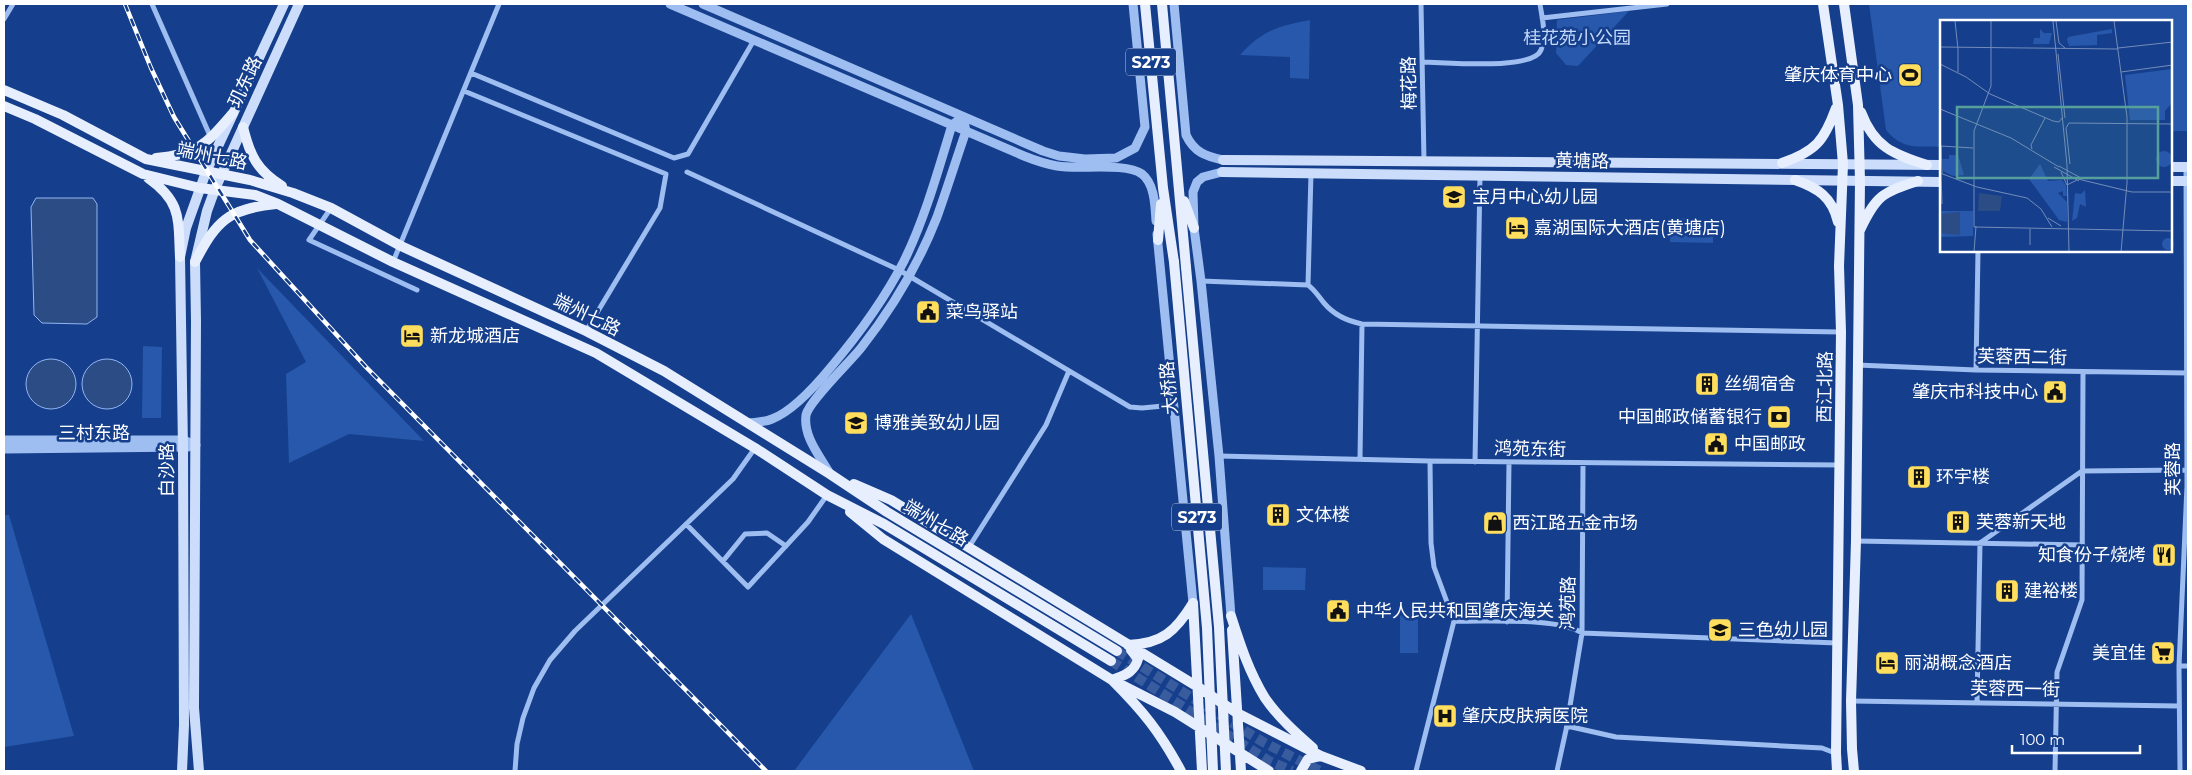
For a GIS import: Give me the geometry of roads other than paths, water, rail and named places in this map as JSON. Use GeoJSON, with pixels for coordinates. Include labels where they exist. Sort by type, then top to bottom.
{"type":"FeatureCollection","features":[{"type":"Feature","properties":{"kind":"main road","name":"玑东路"},"geometry":{"type":"LineString","coordinates":[[206,172],[284,4]]}},
{"type":"Feature","properties":{"kind":"main road","name":"玑东路"},"geometry":{"type":"LineString","coordinates":[[221,174],[299,4]]}},
{"type":"Feature","properties":{"kind":"main road","name":"大桥路"},"geometry":{"type":"LineString","coordinates":[[1145,4],[1163,188],[1174,262],[1207,628],[1213,771]]}},
{"type":"Feature","properties":{"kind":"main road","name":"大桥路"},"geometry":{"type":"LineString","coordinates":[[1162,4],[1219,627],[1226,771]]}},
{"type":"Feature","properties":{"kind":"main road","name":"西江北路"},"geometry":{"type":"LineString","coordinates":[[1823,4],[1838,105],[1843,164],[1839,266],[1841,332],[1837,771]]}},
{"type":"Feature","properties":{"kind":"main road","name":"西江北路"},"geometry":{"type":"LineString","coordinates":[[1844,4],[1858,105],[1860,164],[1856,541],[1851,701],[1854,771]]}},
{"type":"Feature","properties":{"kind":"main road"},"geometry":{"type":"LineString","coordinates":[[1833,77],[1854,72]]}},
{"type":"Feature","properties":{"kind":"main road","name":"端州七路"},"geometry":{"type":"LineString","coordinates":[[4,90],[63,115],[146,158],[250,180],[293,193],[331,208],[400,246],[586,331],[664,371],[830,474],[887,512],[1118,651]]}},
{"type":"Feature","properties":{"kind":"main road"},"geometry":{"type":"LineString","coordinates":[[1782,163],[1800,157],[1819,144],[1830,127],[1838,105]]}},
{"type":"Feature","properties":{"kind":"main road"},"geometry":{"type":"LineString","coordinates":[[1858,105],[1866,126],[1880,143],[1898,155],[1926,165]]}},
{"type":"Feature","properties":{"kind":"main road","name":"端州七路"},"geometry":{"type":"LineString","coordinates":[[4,106],[35,119],[143,174],[200,188],[255,195],[278,204],[393,262],[596,353],[755,448],[826,495],[884,524],[1111,661]]}},
{"type":"Feature","properties":{"kind":"main road"},"geometry":{"type":"LineString","coordinates":[[146,158],[183,154],[203,146],[233,113]]}},
{"type":"Feature","properties":{"kind":"main road"},"geometry":{"type":"LineString","coordinates":[[243,127],[252,158],[266,176],[293,193]]}},
{"type":"Feature","properties":{"kind":"main road","name":"黄塘路"},"geometry":{"type":"LineString","coordinates":[[1223,160],[1940,165]]}},
{"type":"Feature","properties":{"kind":"main road"},"geometry":{"type":"LineString","coordinates":[[2172,167],[2187,167]]}},
{"type":"Feature","properties":{"kind":"main road","name":"白沙路"},"geometry":{"type":"LineString","coordinates":[[182,771],[184,725],[183,445],[180,257],[186,228],[206,172]]}},
{"type":"Feature","properties":{"kind":"main road","name":"黄塘路"},"geometry":{"type":"LineString","coordinates":[[1222,172],[1940,182]]}},
{"type":"Feature","properties":{"kind":"main road"},"geometry":{"type":"LineString","coordinates":[[143,174],[164,189],[173,203],[177,215],[180,257]]}},
{"type":"Feature","properties":{"kind":"main road","name":"白沙路"},"geometry":{"type":"LineString","coordinates":[[199,771],[194,708],[195,262],[200,232],[221,174]]}},
{"type":"Feature","properties":{"kind":"main road"},"geometry":{"type":"LineString","coordinates":[[1795,180],[1813,186],[1828,197],[1836,213],[1840,231]]}},
{"type":"Feature","properties":{"kind":"main road"},"geometry":{"type":"LineString","coordinates":[[2172,181],[2188,180]]}},
{"type":"Feature","properties":{"kind":"main road"},"geometry":{"type":"LineString","coordinates":[[1858,235],[1870,208],[1881,197],[1893,189],[1918,181]]}},
{"type":"Feature","properties":{"kind":"main road"},"geometry":{"type":"LineString","coordinates":[[1178,186],[1194,228]]}},
{"type":"Feature","properties":{"kind":"main road"},"geometry":{"type":"LineString","coordinates":[[1158,240],[1163,188]]}},
{"type":"Feature","properties":{"kind":"main road"},"geometry":{"type":"LineString","coordinates":[[195,262],[215,228],[233,213],[253,207],[278,204]]}},
{"type":"Feature","properties":{"kind":"main road"},"geometry":{"type":"LineString","coordinates":[[1839,266],[1858,266]]}},
{"type":"Feature","properties":{"kind":"main road"},"geometry":{"type":"LineString","coordinates":[[830,474],[891,500],[1198,687],[1237,713],[1321,756],[1360,771]]}},
{"type":"Feature","properties":{"kind":"main road"},"geometry":{"type":"LineString","coordinates":[[838,501],[883,540],[1112,680],[1175,712],[1269,771]]}},
{"type":"Feature","properties":{"kind":"main road"},"geometry":{"type":"LineString","coordinates":[[1128,646],[1153,642],[1176,628],[1193,597]]}},
{"type":"Feature","properties":{"kind":"main road"},"geometry":{"type":"LineString","coordinates":[[1193,597],[1202,771]]}},
{"type":"Feature","properties":{"kind":"main road"},"geometry":{"type":"LineString","coordinates":[[1231,616],[1241,771]]}},
{"type":"Feature","properties":{"kind":"main road"},"geometry":{"type":"LineString","coordinates":[[1231,616],[1247,662],[1266,698],[1294,730],[1321,756]]}},
{"type":"Feature","properties":{"kind":"main road"},"geometry":{"type":"LineString","coordinates":[[1112,680],[1128,674],[1136,668],[1138,659],[1128,646]]}},
{"type":"Feature","properties":{"kind":"main road"},"geometry":{"type":"LineString","coordinates":[[1112,680],[1141,708],[1153,724],[1181,771]]}},
{"type":"Feature","properties":{"kind":"main road"},"geometry":{"type":"LineString","coordinates":[[1301,771],[1308,759],[1321,756]]}},
{"type":"Feature","properties":{"kind":"street"},"geometry":{"type":"LineString","coordinates":[[4,19],[13,4]]}},
{"type":"Feature","properties":{"kind":"street"},"geometry":{"type":"LineString","coordinates":[[152,4],[211,138]]}},
{"type":"Feature","properties":{"kind":"street"},"geometry":{"type":"LineString","coordinates":[[393,262],[499,4]]}},
{"type":"Feature","properties":{"kind":"street"},"geometry":{"type":"LineString","coordinates":[[703,4],[963,117],[1059,156],[1085,158],[1116,158],[1135,148],[1145,127],[1140,61],[1132,4]]}},
{"type":"Feature","properties":{"kind":"street"},"geometry":{"type":"LineString","coordinates":[[1174,4],[1186,135],[1198,152],[1223,160]]}},
{"type":"Feature","properties":{"kind":"street","name":"梅花路"},"geometry":{"type":"LineString","coordinates":[[1421,4],[1424,161]]}},
{"type":"Feature","properties":{"kind":"street"},"geometry":{"type":"LineString","coordinates":[[1423,62],[1503,64],[1525,61],[1536,57],[1541,51],[1544,38],[1540,4]]}},
{"type":"Feature","properties":{"kind":"street"},"geometry":{"type":"LineString","coordinates":[[1542,18],[1637,5],[1667,4]]}},
{"type":"Feature","properties":{"kind":"street"},"geometry":{"type":"LineString","coordinates":[[674,5],[1024,156],[1058,167],[1127,168],[1142,174],[1150,184],[1155,200],[1193,597],[1210,605],[1227,599],[1228,594]]}},
{"type":"Feature","properties":{"kind":"street"},"geometry":{"type":"LineString","coordinates":[[471,73],[674,158],[688,154],[754,40]]}},
{"type":"Feature","properties":{"kind":"street"},"geometry":{"type":"LineString","coordinates":[[1140,61],[1157,120]]}},
{"type":"Feature","properties":{"kind":"street"},"geometry":{"type":"LineString","coordinates":[[464,90],[666,174],[660,208],[586,331]]}},
{"type":"Feature","properties":{"kind":"street"},"geometry":{"type":"LineString","coordinates":[[1172,100],[1185,121]]}},
{"type":"Feature","properties":{"kind":"street"},"geometry":{"type":"LineString","coordinates":[[749,423],[770,420],[783,414],[819,381],[854,341],[884,297],[899,270],[924,213],[952,125],[963,117]]}},
{"type":"Feature","properties":{"kind":"street"},"geometry":{"type":"LineString","coordinates":[[830,474],[811,442],[806,427],[809,406],[861,348],[890,306],[908,275],[936,218],[966,131],[963,117]]}},
{"type":"Feature","properties":{"kind":"street","name":"芙蓉路"},"geometry":{"type":"LineString","coordinates":[[2180,771],[2178,706],[2187,470],[2187,167]]}},
{"type":"Feature","properties":{"kind":"street"},"geometry":{"type":"LineString","coordinates":[[688,172],[899,270],[1130,407],[1142,408],[1174,405]]}},
{"type":"Feature","properties":{"kind":"street"},"geometry":{"type":"LineString","coordinates":[[1222,172],[1203,177],[1197,182],[1193,192],[1194,228],[1219,456],[1231,616]]}},
{"type":"Feature","properties":{"kind":"street"},"geometry":{"type":"LineString","coordinates":[[1308,285],[1311,174]]}},
{"type":"Feature","properties":{"kind":"street"},"geometry":{"type":"LineString","coordinates":[[1475,462],[1480,176]]}},
{"type":"Feature","properties":{"kind":"street"},"geometry":{"type":"LineString","coordinates":[[331,208],[309,240],[417,290]]}},
{"type":"Feature","properties":{"kind":"street"},"geometry":{"type":"LineString","coordinates":[[1976,370],[1978,252]]}},
{"type":"Feature","properties":{"kind":"street"},"geometry":{"type":"LineString","coordinates":[[1201,281],[1308,285],[1332,310],[1350,322],[1362,324],[1841,332]]}},
{"type":"Feature","properties":{"kind":"street"},"geometry":{"type":"LineString","coordinates":[[1360,459],[1362,324]]}},
{"type":"Feature","properties":{"kind":"street","name":"芙蓉西二街"},"geometry":{"type":"LineString","coordinates":[[1858,365],[1976,370],[2187,373]]}},
{"type":"Feature","properties":{"kind":"street"},"geometry":{"type":"LineString","coordinates":[[968,548],[1046,425],[1069,371]]}},
{"type":"Feature","properties":{"kind":"street"},"geometry":{"type":"LineString","coordinates":[[2054,771],[2056,672],[2082,600],[2083,372]]}},
{"type":"Feature","properties":{"kind":"street","name":"三村东路"},"geometry":{"type":"LineString","coordinates":[[4,440],[183,445]]}},
{"type":"Feature","properties":{"kind":"street"},"geometry":{"type":"LineString","coordinates":[[183,445],[196,445]]}},
{"type":"Feature","properties":{"kind":"street","name":"三村东路"},"geometry":{"type":"LineString","coordinates":[[4,449],[183,445]]}},
{"type":"Feature","properties":{"kind":"street"},"geometry":{"type":"LineString","coordinates":[[516,771],[516,744],[522,718],[534,688],[550,660],[575,631],[733,479],[755,448]]}},
{"type":"Feature","properties":{"kind":"street","name":"鸿苑东街"},"geometry":{"type":"LineString","coordinates":[[1219,456],[1475,462],[1840,465]]}},
{"type":"Feature","properties":{"kind":"street"},"geometry":{"type":"LineString","coordinates":[[1416,771],[1454,621],[1434,567],[1431,543],[1430,461]]}},
{"type":"Feature","properties":{"kind":"street"},"geometry":{"type":"LineString","coordinates":[[1507,622],[1509,462]]}},
{"type":"Feature","properties":{"kind":"street","name":"鸿苑路"},"geometry":{"type":"LineString","coordinates":[[1557,771],[1567,726],[1582,633],[1583,463]]}},
{"type":"Feature","properties":{"kind":"street"},"geometry":{"type":"LineString","coordinates":[[1980,543],[2082,471],[2187,470]]}},
{"type":"Feature","properties":{"kind":"street"},"geometry":{"type":"LineString","coordinates":[[686,524],[748,587],[808,522],[826,495]]}},
{"type":"Feature","properties":{"kind":"street"},"geometry":{"type":"LineString","coordinates":[[723,561],[746,534],[767,533],[786,546]]}},
{"type":"Feature","properties":{"kind":"street"},"geometry":{"type":"LineString","coordinates":[[1856,541],[2083,545]]}},
{"type":"Feature","properties":{"kind":"street"},"geometry":{"type":"LineString","coordinates":[[1977,702],[1980,633],[1980,543]]}},
{"type":"Feature","properties":{"kind":"street"},"geometry":{"type":"LineString","coordinates":[[1454,621],[1555,623],[1573,627],[1582,633],[1837,643]]}},
{"type":"Feature","properties":{"kind":"street"},"geometry":{"type":"LineString","coordinates":[[2179,666],[2188,666]]}},
{"type":"Feature","properties":{"kind":"street","name":"芙蓉西一街"},"geometry":{"type":"LineString","coordinates":[[1851,701],[2178,706]]}},
{"type":"Feature","properties":{"kind":"street"},"geometry":{"type":"LineString","coordinates":[[1567,726],[1616,737],[1822,748],[1836,753]]}},
{"type":"Feature","properties":{"kind":"tunnel"},"geometry":{"type":"LineString","coordinates":[[1117,651],[1263,742],[1320,771]]}},
{"type":"Feature","properties":{"kind":"tunnel"},"geometry":{"type":"LineString","coordinates":[[1111,661],[1269,761],[1292,771]]}},
{"type":"Feature","properties":{"kind":"railway"},"geometry":{"type":"LineString","coordinates":[[125,4],[151,68],[174,117],[250,240],[366,367],[766,771]]}},
{"type":"Feature","properties":{"kind":"place","name":"肇庆体育中心"},"geometry":{"type":"Point","coordinates":[1910,75]}},
{"type":"Feature","properties":{"kind":"place","name":"宝月中心幼儿园"},"geometry":{"type":"Point","coordinates":[1454,197]}},
{"type":"Feature","properties":{"kind":"place","name":"嘉湖国际大酒店(黄塘店)"},"geometry":{"type":"Point","coordinates":[1517,228]}},
{"type":"Feature","properties":{"kind":"place","name":"菜鸟驿站"},"geometry":{"type":"Point","coordinates":[928,312]}},
{"type":"Feature","properties":{"kind":"place","name":"新龙城酒店"},"geometry":{"type":"Point","coordinates":[412,336]}},
{"type":"Feature","properties":{"kind":"place","name":"丝绸宿舍"},"geometry":{"type":"Point","coordinates":[1707,384]}},
{"type":"Feature","properties":{"kind":"place","name":"肇庆市科技中心"},"geometry":{"type":"Point","coordinates":[2055,392]}},
{"type":"Feature","properties":{"kind":"place","name":"中国邮政储蓄银行"},"geometry":{"type":"Point","coordinates":[1779,417]}},
{"type":"Feature","properties":{"kind":"place","name":"博雅美致幼儿园"},"geometry":{"type":"Point","coordinates":[856,423]}},
{"type":"Feature","properties":{"kind":"place","name":"中国邮政"},"geometry":{"type":"Point","coordinates":[1716,444]}},
{"type":"Feature","properties":{"kind":"place","name":"环宇楼"},"geometry":{"type":"Point","coordinates":[1919,477]}},
{"type":"Feature","properties":{"kind":"place","name":"文体楼"},"geometry":{"type":"Point","coordinates":[1278,515]}},
{"type":"Feature","properties":{"kind":"place","name":"芙蓉新天地"},"geometry":{"type":"Point","coordinates":[1958,522]}},
{"type":"Feature","properties":{"kind":"place","name":"西江路五金市场"},"geometry":{"type":"Point","coordinates":[1495,523]}},
{"type":"Feature","properties":{"kind":"place","name":"知食份子烧烤"},"geometry":{"type":"Point","coordinates":[2164,555]}},
{"type":"Feature","properties":{"kind":"place","name":"建裕楼"},"geometry":{"type":"Point","coordinates":[2007,591]}},
{"type":"Feature","properties":{"kind":"place","name":"中华人民共和国肇庆海关"},"geometry":{"type":"Point","coordinates":[1338,611]}},
{"type":"Feature","properties":{"kind":"place","name":"三色幼儿园"},"geometry":{"type":"Point","coordinates":[1720,630]}},
{"type":"Feature","properties":{"kind":"place","name":"美宜佳"},"geometry":{"type":"Point","coordinates":[2163,653]}},
{"type":"Feature","properties":{"kind":"place","name":"丽湖概念酒店"},"geometry":{"type":"Point","coordinates":[1887,663]}},
{"type":"Feature","properties":{"kind":"place","name":"肇庆皮肤病医院"},"geometry":{"type":"Point","coordinates":[1445,716]}},
{"type":"Feature","properties":{"kind":"park label","name":"桂花苑小公园"},"geometry":{"type":"Point","coordinates":[1577,38]}}]}
